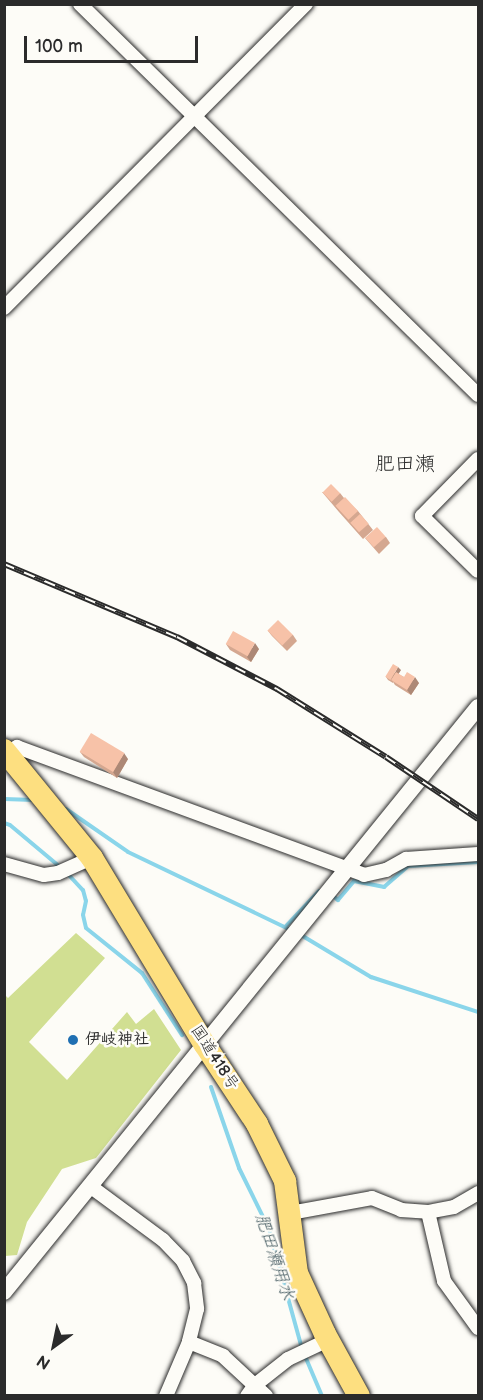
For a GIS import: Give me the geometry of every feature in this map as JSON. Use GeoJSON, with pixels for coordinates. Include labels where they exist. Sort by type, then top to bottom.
{"type":"FeatureCollection","features":[{"type":"Feature","properties":{"kind":"highway","name":"国道418号"},"geometry":{"type":"LineString","coordinates":[[6,752],[92,858],[205,1045],[256,1124],[285,1182],[297,1273],[328,1340],[359,1395]]}},
{"type":"Feature","properties":{"kind":"street"},"geometry":{"type":"LineString","coordinates":[[80,4],[478,395]]}},
{"type":"Feature","properties":{"kind":"street"},"geometry":{"type":"LineString","coordinates":[[4,308],[306,4]]}},
{"type":"Feature","properties":{"kind":"street"},"geometry":{"type":"LineString","coordinates":[[478,459],[422,516],[478,571]]}},
{"type":"Feature","properties":{"kind":"street"},"geometry":{"type":"LineString","coordinates":[[4,1292],[478,707]]}},
{"type":"Feature","properties":{"kind":"street"},"geometry":{"type":"LineString","coordinates":[[6,752],[17,747],[141,795],[303,850],[364,875],[386,870],[406,859],[478,854]]}},
{"type":"Feature","properties":{"kind":"street"},"geometry":{"type":"LineString","coordinates":[[4,864],[44,875],[58,873],[92,858]]}},
{"type":"Feature","properties":{"kind":"street"},"geometry":{"type":"LineString","coordinates":[[90,1186],[163,1240],[183,1261],[194,1283],[197,1309],[189,1342],[166,1395]]}},
{"type":"Feature","properties":{"kind":"street"},"geometry":{"type":"LineString","coordinates":[[290,1213],[372,1198],[401,1210],[428,1212],[454,1207],[478,1193]]}},
{"type":"Feature","properties":{"kind":"street"},"geometry":{"type":"LineString","coordinates":[[428,1212],[444,1281],[478,1328]]}},
{"type":"Feature","properties":{"kind":"street"},"geometry":{"type":"LineString","coordinates":[[251,1390],[288,1359],[328,1340]]}},
{"type":"Feature","properties":{"kind":"street"},"geometry":{"type":"LineString","coordinates":[[189,1342],[223,1356],[251,1390],[266,1395]]}},
{"type":"Feature","properties":{"kind":"green space"},"geometry":{"type":"Polygon","coordinates":[[[76,933],[105,958],[29,1042],[67,1080],[127,1012],[136,1024],[154,1009],[181,1050],[96,1158],[62,1169],[27,1222],[17,1255],[5,1256],[5,995],[8,998],[76,933]]]}},
{"type":"Feature","properties":{"kind":"building"},"geometry":{"type":"Polygon","coordinates":[[[331,484],[340,493],[332,502],[323,492],[331,484]]]}},
{"type":"Feature","properties":{"kind":"building"},"geometry":{"type":"Polygon","coordinates":[[[345,497],[358,511],[348,520],[335,506],[345,497]]]}},
{"type":"Feature","properties":{"kind":"building"},"geometry":{"type":"Polygon","coordinates":[[[360,514],[369,524],[359,532],[350,523],[360,514]]]}},
{"type":"Feature","properties":{"kind":"building"},"geometry":{"type":"Polygon","coordinates":[[[377,527],[386,537],[374,547],[365,538],[377,527]]]}},
{"type":"Feature","properties":{"kind":"building"},"geometry":{"type":"Polygon","coordinates":[[[278,620],[293,635],[282,645],[267,631],[278,620]]]}},
{"type":"Feature","properties":{"kind":"building"},"geometry":{"type":"Polygon","coordinates":[[[233,631],[255,643],[248,656],[226,644],[233,631]]]}},
{"type":"Feature","properties":{"kind":"building"},"geometry":{"type":"Polygon","coordinates":[[[393,664],[398,667],[390,680],[385,677],[393,664]]]}},
{"type":"Feature","properties":{"kind":"building"},"geometry":{"type":"Polygon","coordinates":[[[396,672],[404,677],[407,672],[415,677],[407,690],[391,680],[396,672]]]}},
{"type":"Feature","properties":{"kind":"building"},"geometry":{"type":"Polygon","coordinates":[[[91,733],[124,753],[113,772],[80,752],[91,733]]]}},
{"type":"Feature","properties":{"kind":"waterway","name":"肥田瀬用水"},"geometry":{"type":"LineString","coordinates":[[4,799],[34,800]]}},
{"type":"Feature","properties":{"kind":"waterway","name":"肥田瀬用水"},"geometry":{"type":"LineString","coordinates":[[66,809],[128,852],[291,930]]}},
{"type":"Feature","properties":{"kind":"waterway","name":"肥田瀬用水"},"geometry":{"type":"LineString","coordinates":[[4,823],[10,825],[60,867]]}},
{"type":"Feature","properties":{"kind":"waterway","name":"肥田瀬用水"},"geometry":{"type":"LineString","coordinates":[[332,895],[338,900],[354,881],[384,887],[408,866],[478,862]]}},
{"type":"Feature","properties":{"kind":"waterway","name":"肥田瀬用水"},"geometry":{"type":"LineString","coordinates":[[66,872],[83,890],[86,901],[83,915],[86,928],[142,973],[182,1035]]}},
{"type":"Feature","properties":{"kind":"waterway","name":"肥田瀬用水"},"geometry":{"type":"LineString","coordinates":[[286,926],[319,891]]}},
{"type":"Feature","properties":{"kind":"waterway","name":"肥田瀬用水"},"geometry":{"type":"LineString","coordinates":[[301,935],[371,977],[478,1012]]}},
{"type":"Feature","properties":{"kind":"waterway","name":"肥田瀬用水"},"geometry":{"type":"LineString","coordinates":[[211,1087],[239,1168],[269,1229],[302,1349]]}},
{"type":"Feature","properties":{"kind":"waterway","name":"肥田瀬用水"},"geometry":{"type":"LineString","coordinates":[[305,1356],[322,1396]]}},
{"type":"Feature","properties":{"kind":"railway"},"geometry":{"type":"LineString","coordinates":[[4,564],[177,637],[277,689],[386,757],[478,819]]}},
{"type":"Feature","properties":{"kind":"place","name":"伊岐神社"},"geometry":{"type":"Point","coordinates":[73,1040]}},
{"type":"Feature","properties":{"kind":"district","name":"肥田瀬"},"geometry":{"type":"Point","coordinates":[405,464]}}]}
